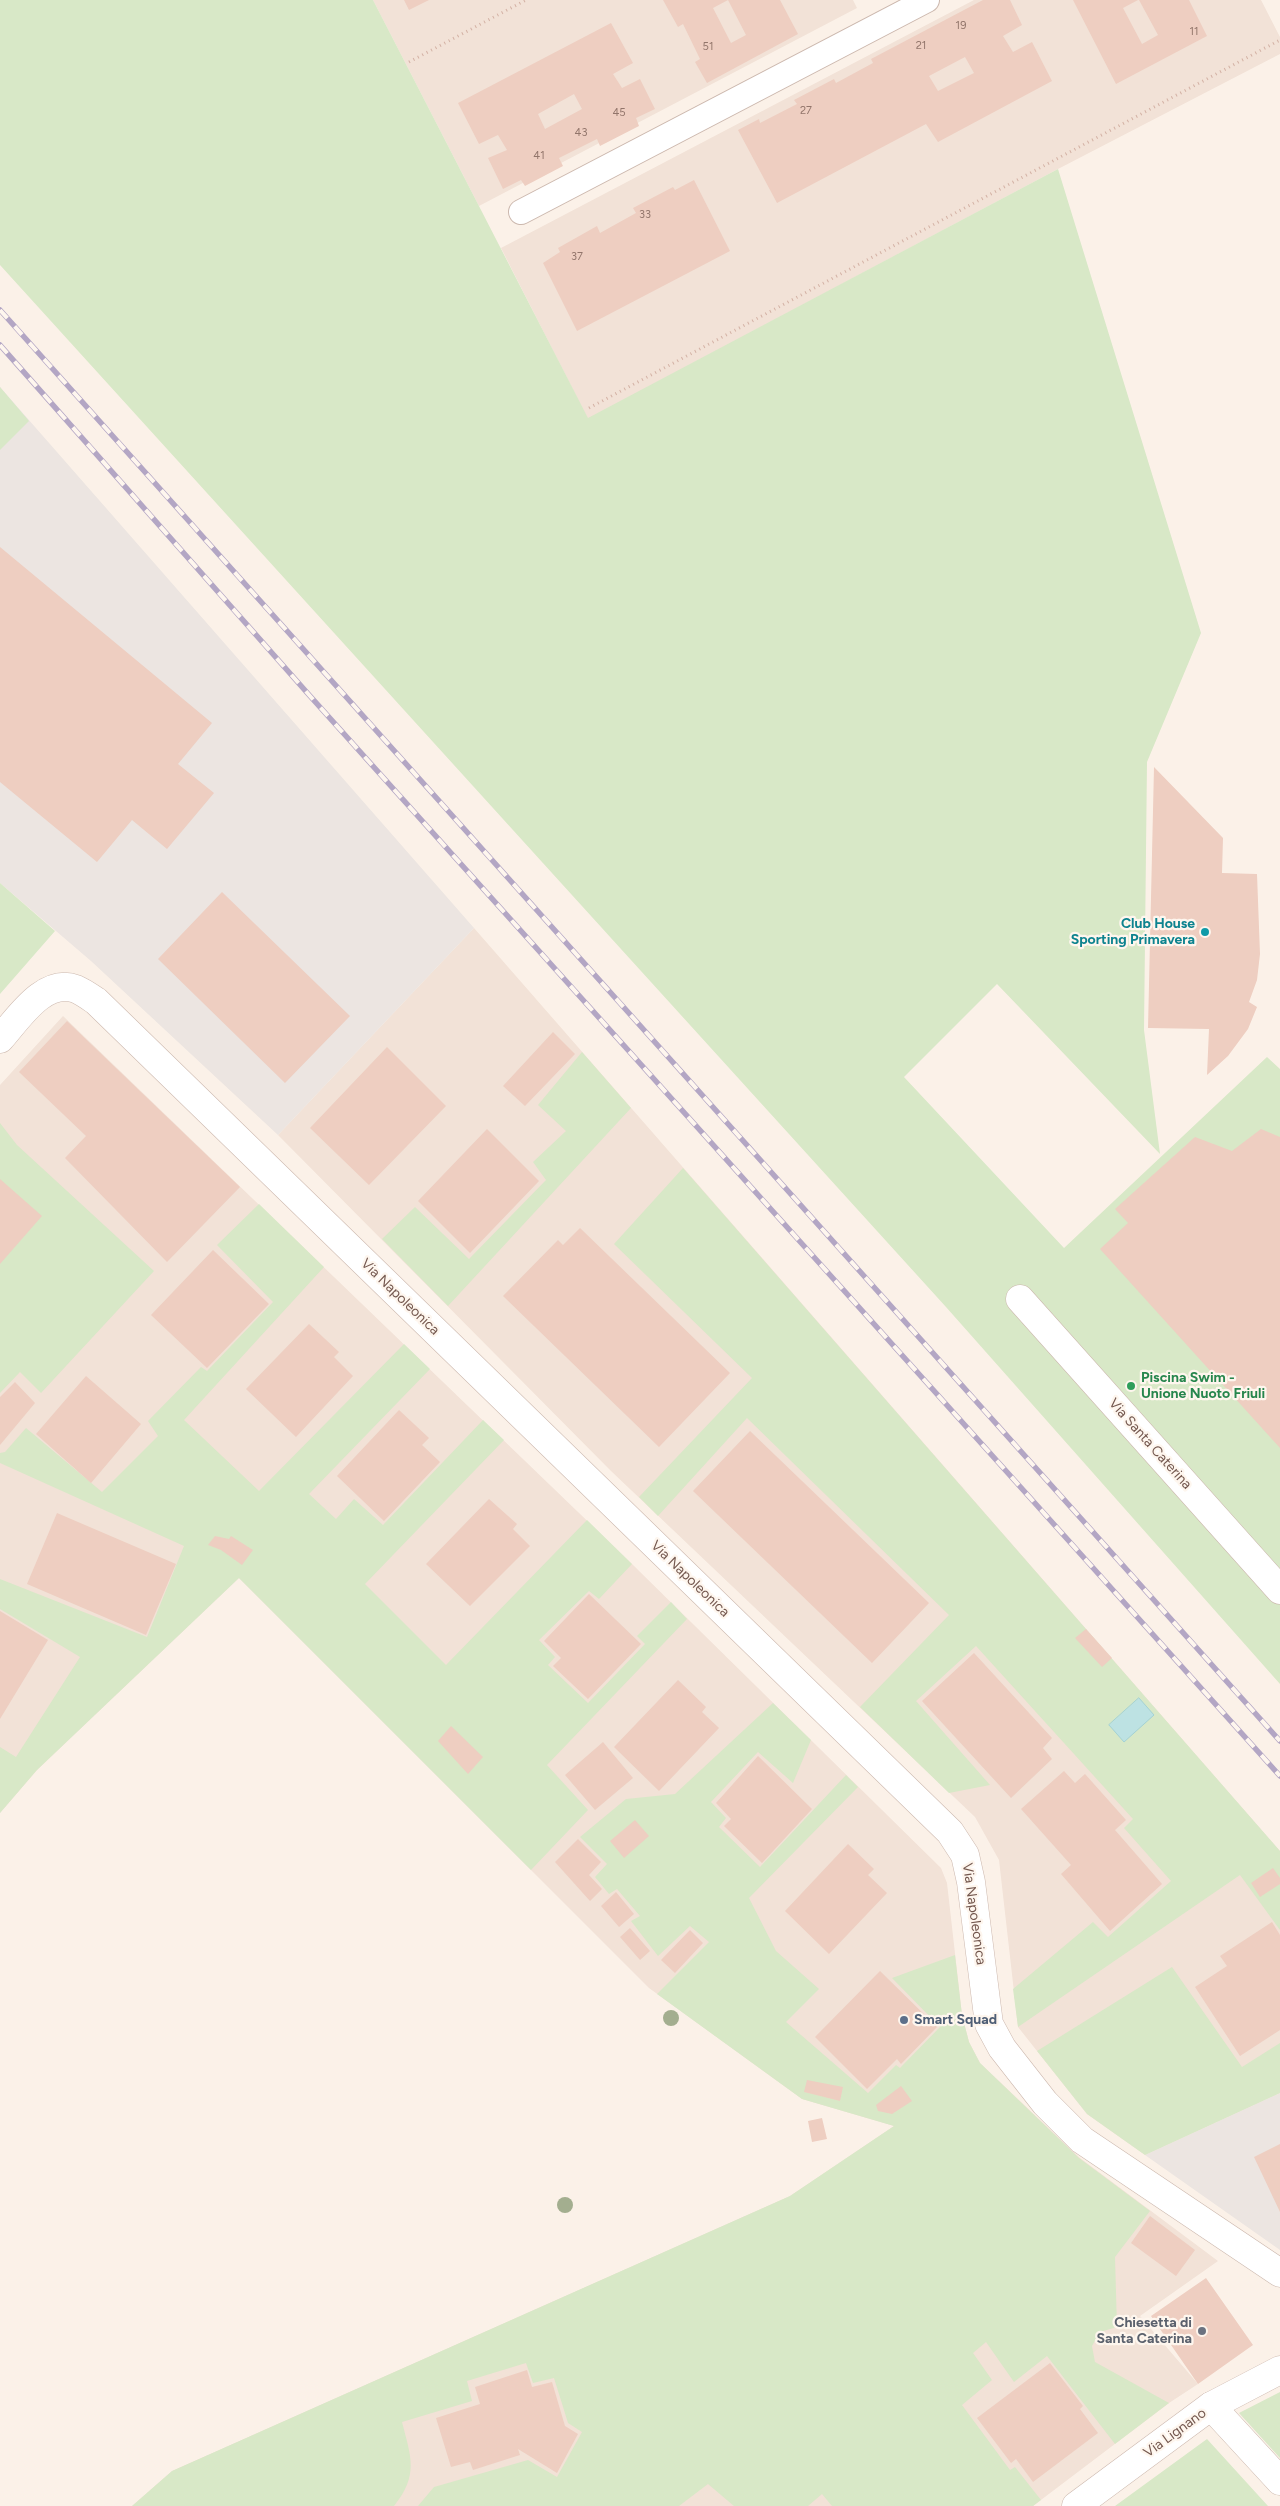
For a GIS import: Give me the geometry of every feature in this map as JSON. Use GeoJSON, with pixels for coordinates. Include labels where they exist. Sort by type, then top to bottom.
{"type":"FeatureCollection","features":[{"type":"Feature","properties":{"kind":"street","name":"Via Napoleonica"},"geometry":{"type":"LineString","coordinates":[[0,1039],[36,999],[52,988],[75,988],[96,1001],[950,1832],[965,1855],[971,1882],[989,2024],[1002,2048],[1045,2103],[1082,2140],[1280,2273]]}},
{"type":"Feature","properties":{"kind":"street","name":"Via Santa Caterina"},"geometry":{"type":"LineString","coordinates":[[1020,1299],[1280,1590]]}},
{"type":"Feature","properties":{"kind":"street","name":"Via Lignano"},"geometry":{"type":"LineString","coordinates":[[1076,2506],[1211,2406],[1280,2370]]}},
{"type":"Feature","properties":{"kind":"street"},"geometry":{"type":"LineString","coordinates":[[1211,2406],[1280,2481]]}},
{"type":"Feature","properties":{"kind":"lane"},"geometry":{"type":"LineString","coordinates":[[521,212],[927,0]]}},
{"type":"Feature","properties":{"kind":"path"},"geometry":{"type":"LineString","coordinates":[[409,62],[526,0]]}},
{"type":"Feature","properties":{"kind":"path"},"geometry":{"type":"LineString","coordinates":[[589,408],[1280,40]]}},
{"type":"Feature","properties":{"kind":"shaded area"},"geometry":{"type":"Polygon","coordinates":[[[373,0],[853,0],[857,8],[479,206],[373,0]]]}},
{"type":"Feature","properties":{"kind":"shaded area"},"geometry":{"type":"Polygon","coordinates":[[[974,0],[1261,0],[1280,37],[1280,54],[1058,169],[588,419],[501,248],[974,0]]]}},
{"type":"Feature","properties":{"kind":"shaded area"},"geometry":{"type":"Polygon","coordinates":[[[0,387],[474,928],[278,1135],[91,961],[0,883],[0,387]]]}},
{"type":"Feature","properties":{"kind":"shaded area"},"geometry":{"type":"Polygon","coordinates":[[[474,928],[1280,1851],[1280,2093],[1145,2155],[1087,2114],[1018,2027],[999,1860],[975,1817],[611,1471],[278,1135],[474,928]]]}},
{"type":"Feature","properties":{"kind":"shaded area"},"geometry":{"type":"Polygon","coordinates":[[[63,1016],[632,1564],[941,1868],[947,1883],[962,2015],[969,2042],[980,2063],[1080,2158],[1218,2261],[1140,2316],[1198,2384],[1169,2403],[1033,2506],[132,2506],[172,2471],[790,2196],[894,2126],[802,2099],[649,1988],[239,1578],[37,1770],[0,1813],[0,1085],[63,1016]]]}},
{"type":"Feature","properties":{"kind":"shaded area"},"geometry":{"type":"Polygon","coordinates":[[[1280,2093],[1280,2250],[1145,2155],[1280,2093]]]}},
{"type":"Feature","properties":{"kind":"green space"},"geometry":{"type":"Polygon","coordinates":[[[0,0],[373,0],[588,418],[1058,169],[1201,633],[1147,762],[1144,1030],[1160,1154],[997,984],[904,1077],[1064,1248],[1267,1057],[1280,1069],[1280,1684],[946,1307],[0,265],[0,0]]]}},
{"type":"Feature","properties":{"kind":"green space"},"geometry":{"type":"Polygon","coordinates":[[[0,387],[29,421],[0,450],[0,387]]]}},
{"type":"Feature","properties":{"kind":"green space"},"geometry":{"type":"Polygon","coordinates":[[[0,883],[55,931],[0,994],[0,883]]]}},
{"type":"Feature","properties":{"kind":"green space"},"geometry":{"type":"Polygon","coordinates":[[[582,1052],[631,1108],[448,1306],[382,1239],[415,1207],[469,1259],[546,1180],[533,1162],[566,1131],[538,1105],[582,1052]]]}},
{"type":"Feature","properties":{"kind":"green space"},"geometry":{"type":"Polygon","coordinates":[[[0,1123],[17,1145],[154,1271],[41,1393],[20,1372],[0,1393],[0,1123]]]}},
{"type":"Feature","properties":{"kind":"green space"},"geometry":{"type":"Polygon","coordinates":[[[683,1168],[1280,1851],[1280,1930],[1240,1875],[1018,2027],[1013,1989],[1093,1922],[1108,1937],[1171,1881],[1124,1828],[1133,1819],[976,1646],[916,1701],[990,1785],[949,1793],[860,1707],[949,1615],[747,1418],[658,1516],[639,1497],[752,1378],[614,1244],[683,1168]]]}},
{"type":"Feature","properties":{"kind":"green space"},"geometry":{"type":"Polygon","coordinates":[[[259,1204],[324,1267],[184,1420],[259,1491],[404,1344],[430,1369],[309,1494],[336,1519],[354,1499],[383,1525],[483,1420],[504,1440],[365,1584],[446,1665],[587,1520],[632,1564],[599,1599],[589,1591],[539,1640],[555,1657],[548,1665],[588,1703],[645,1644],[637,1636],[671,1602],[687,1619],[547,1765],[588,1810],[531,1870],[239,1578],[37,1770],[0,1813],[0,1747],[16,1757],[80,1657],[0,1609],[0,1579],[147,1637],[184,1546],[0,1463],[0,1453],[5,1452],[26,1428],[102,1492],[158,1436],[148,1421],[201,1367],[207,1371],[273,1302],[217,1245],[259,1204]]]}},
{"type":"Feature","properties":{"kind":"green space"},"geometry":{"type":"Polygon","coordinates":[[[773,1703],[811,1740],[793,1783],[758,1752],[711,1802],[726,1818],[719,1827],[760,1867],[846,1775],[858,1787],[749,1898],[776,1951],[819,1989],[786,2022],[868,2093],[896,2065],[900,2068],[940,2027],[892,1978],[955,1955],[962,2015],[969,2042],[980,2063],[1079,2158],[1150,2211],[1115,2257],[1117,2327],[1100,2332],[1092,2346],[1095,2362],[1169,2403],[1115,2444],[1047,2356],[1014,2382],[986,2342],[973,2353],[992,2380],[962,2405],[1010,2470],[1015,2467],[1041,2500],[1033,2506],[832,2506],[822,2494],[808,2506],[734,2506],[708,2484],[679,2506],[418,2506],[434,2487],[528,2460],[557,2477],[582,2432],[568,2423],[554,2378],[533,2383],[526,2363],[467,2381],[472,2401],[402,2422],[411,2466],[407,2485],[394,2506],[132,2506],[172,2471],[790,2196],[894,2126],[802,2099],[657,1994],[709,1942],[690,1926],[658,1956],[631,1921],[640,1916],[617,1889],[609,1894],[595,1877],[607,1864],[580,1837],[626,1799],[675,1794],[773,1703]]]}},
{"type":"Feature","properties":{"kind":"green space"},"geometry":{"type":"Polygon","coordinates":[[[1172,1967],[1242,2067],[1280,2043],[1280,2093],[1145,2155],[1087,2114],[1037,2051],[1172,1967]]]}},
{"type":"Feature","properties":{"kind":"green space"},"geometry":{"type":"Polygon","coordinates":[[[1280,2392],[1280,2458],[1239,2413],[1280,2392]]]}},
{"type":"Feature","properties":{"kind":"green space"},"geometry":{"type":"Polygon","coordinates":[[[1207,2439],[1268,2506],[1115,2506],[1207,2439]]]}},
{"type":"Feature","properties":{"kind":"water"},"geometry":{"type":"Polygon","coordinates":[[[1139,1698],[1154,1715],[1124,1742],[1109,1725],[1139,1698]]]}},
{"type":"Feature","properties":{"kind":"building"},"geometry":{"type":"Polygon","coordinates":[[[404,0],[429,0],[409,10],[404,0]]]}},
{"type":"Feature","properties":{"kind":"building"},"geometry":{"type":"Polygon","coordinates":[[[663,0],[728,0],[780,0],[798,34],[707,83],[695,62],[700,59],[683,24],[678,27],[663,0]],[[728,0],[713,8],[731,43],[746,35],[728,0]]]}},
{"type":"Feature","properties":{"kind":"building"},"geometry":{"type":"Polygon","coordinates":[[[983,0],[1010,0],[1022,25],[1003,36],[1013,52],[1032,42],[1052,81],[938,142],[926,124],[777,203],[738,130],[759,119],[760,123],[797,104],[794,100],[834,79],[836,83],[873,63],[871,59],[983,0]],[[965,57],[929,76],[938,91],[974,73],[965,57]]]}},
{"type":"Feature","properties":{"kind":"building"},"geometry":{"type":"Polygon","coordinates":[[[1073,0],[1138,0],[1123,8],[1142,44],[1158,35],[1139,0],[1189,0],[1207,36],[1116,84],[1073,0]]]}},
{"type":"Feature","properties":{"kind":"building"},"geometry":{"type":"Polygon","coordinates":[[[611,23],[633,63],[613,74],[622,88],[640,79],[655,109],[636,118],[639,126],[600,146],[597,139],[559,158],[563,166],[525,186],[521,180],[503,189],[488,158],[507,150],[498,135],[479,144],[458,103],[611,23]],[[574,94],[538,114],[545,129],[582,109],[574,94]]]}},
{"type":"Feature","properties":{"kind":"building"},"geometry":{"type":"Polygon","coordinates":[[[694,180],[730,251],[577,331],[543,263],[560,252],[558,248],[597,226],[600,233],[636,213],[633,208],[673,187],[675,190],[694,180]]]}},
{"type":"Feature","properties":{"kind":"building"},"geometry":{"type":"Polygon","coordinates":[[[0,547],[212,723],[178,764],[214,793],[167,849],[132,820],[97,862],[0,782],[0,547]]]}},
{"type":"Feature","properties":{"kind":"building","name":"Club House Sporting Primavera"},"geometry":{"type":"Polygon","coordinates":[[[1154,767],[1223,838],[1222,873],[1257,874],[1260,954],[1257,980],[1249,1002],[1257,1007],[1248,1029],[1228,1056],[1207,1075],[1209,1029],[1148,1028],[1154,767]]]}},
{"type":"Feature","properties":{"kind":"building"},"geometry":{"type":"Polygon","coordinates":[[[222,892],[350,1016],[285,1083],[158,959],[222,892]]]}},
{"type":"Feature","properties":{"kind":"building"},"geometry":{"type":"Polygon","coordinates":[[[67,1021],[240,1187],[167,1262],[65,1158],[86,1136],[19,1072],[67,1021]]]}},
{"type":"Feature","properties":{"kind":"building"},"geometry":{"type":"Polygon","coordinates":[[[553,1032],[575,1054],[525,1106],[503,1086],[553,1032]]]}},
{"type":"Feature","properties":{"kind":"building"},"geometry":{"type":"Polygon","coordinates":[[[387,1047],[446,1106],[369,1185],[310,1128],[387,1047]]]}},
{"type":"Feature","properties":{"kind":"building"},"geometry":{"type":"Polygon","coordinates":[[[487,1129],[539,1181],[470,1253],[418,1201],[487,1129]]]}},
{"type":"Feature","properties":{"kind":"building"},"geometry":{"type":"Polygon","coordinates":[[[1261,1129],[1280,1137],[1280,1448],[1100,1249],[1128,1223],[1115,1209],[1195,1137],[1232,1151],[1261,1129]]]}},
{"type":"Feature","properties":{"kind":"building"},"geometry":{"type":"Polygon","coordinates":[[[0,1179],[42,1216],[0,1264],[0,1179]]]}},
{"type":"Feature","properties":{"kind":"building"},"geometry":{"type":"Polygon","coordinates":[[[580,1228],[730,1373],[659,1447],[503,1296],[558,1240],[563,1245],[580,1228]]]}},
{"type":"Feature","properties":{"kind":"building"},"geometry":{"type":"Polygon","coordinates":[[[213,1250],[269,1304],[207,1368],[151,1315],[213,1250]]]}},
{"type":"Feature","properties":{"kind":"building"},"geometry":{"type":"Polygon","coordinates":[[[309,1324],[339,1352],[334,1357],[353,1376],[296,1437],[246,1389],[309,1324]]]}},
{"type":"Feature","properties":{"kind":"building"},"geometry":{"type":"Polygon","coordinates":[[[86,1376],[141,1424],[91,1483],[36,1434],[86,1376]]]}},
{"type":"Feature","properties":{"kind":"building"},"geometry":{"type":"Polygon","coordinates":[[[15,1382],[35,1403],[0,1445],[0,1397],[15,1382]]]}},
{"type":"Feature","properties":{"kind":"building"},"geometry":{"type":"Polygon","coordinates":[[[399,1410],[429,1438],[422,1445],[440,1462],[384,1521],[337,1476],[399,1410]]]}},
{"type":"Feature","properties":{"kind":"building"},"geometry":{"type":"Polygon","coordinates":[[[750,1431],[929,1603],[872,1663],[693,1491],[750,1431]]]}},
{"type":"Feature","properties":{"kind":"building"},"geometry":{"type":"Polygon","coordinates":[[[489,1499],[517,1524],[513,1529],[530,1546],[470,1606],[426,1564],[489,1499]]]}},
{"type":"Feature","properties":{"kind":"building"},"geometry":{"type":"Polygon","coordinates":[[[57,1513],[176,1564],[146,1635],[27,1584],[57,1513]]]}},
{"type":"Feature","properties":{"kind":"building"},"geometry":{"type":"Polygon","coordinates":[[[215,1536],[229,1539],[231,1536],[253,1550],[242,1565],[221,1550],[208,1545],[215,1536]]]}},
{"type":"Feature","properties":{"kind":"building"},"geometry":{"type":"Polygon","coordinates":[[[589,1594],[641,1644],[588,1699],[553,1666],[561,1658],[544,1641],[589,1594]]]}},
{"type":"Feature","properties":{"kind":"building"},"geometry":{"type":"Polygon","coordinates":[[[0,1611],[48,1640],[0,1719],[0,1611]]]}},
{"type":"Feature","properties":{"kind":"building"},"geometry":{"type":"Polygon","coordinates":[[[1086,1629],[1112,1658],[1102,1667],[1075,1638],[1086,1629]]]}},
{"type":"Feature","properties":{"kind":"building"},"geometry":{"type":"Polygon","coordinates":[[[974,1653],[1052,1738],[1043,1748],[1052,1759],[1011,1798],[922,1701],[974,1653]]]}},
{"type":"Feature","properties":{"kind":"building"},"geometry":{"type":"Polygon","coordinates":[[[678,1680],[706,1707],[702,1712],[719,1728],[659,1791],[614,1747],[678,1680]]]}},
{"type":"Feature","properties":{"kind":"building"},"geometry":{"type":"Polygon","coordinates":[[[451,1726],[483,1757],[468,1774],[438,1741],[451,1726]]]}},
{"type":"Feature","properties":{"kind":"building"},"geometry":{"type":"Polygon","coordinates":[[[603,1742],[633,1778],[595,1810],[565,1775],[603,1742]]]}},
{"type":"Feature","properties":{"kind":"building"},"geometry":{"type":"Polygon","coordinates":[[[758,1756],[812,1809],[762,1863],[724,1826],[731,1819],[716,1803],[758,1756]]]}},
{"type":"Feature","properties":{"kind":"building"},"geometry":{"type":"Polygon","coordinates":[[[1064,1771],[1075,1783],[1085,1774],[1126,1820],[1115,1830],[1162,1884],[1110,1931],[1061,1874],[1071,1865],[1021,1809],[1064,1771]]]}},
{"type":"Feature","properties":{"kind":"building"},"geometry":{"type":"Polygon","coordinates":[[[635,1820],[649,1836],[624,1858],[610,1841],[635,1820]]]}},
{"type":"Feature","properties":{"kind":"building"},"geometry":{"type":"Polygon","coordinates":[[[578,1839],[601,1862],[589,1875],[602,1889],[590,1901],[555,1862],[578,1839]]]}},
{"type":"Feature","properties":{"kind":"building"},"geometry":{"type":"Polygon","coordinates":[[[848,1844],[874,1869],[868,1875],[887,1893],[829,1954],[785,1911],[848,1844]]]}},
{"type":"Feature","properties":{"kind":"building"},"geometry":{"type":"Polygon","coordinates":[[[1273,1868],[1280,1878],[1280,1884],[1260,1897],[1251,1883],[1273,1868]]]}},
{"type":"Feature","properties":{"kind":"building"},"geometry":{"type":"Polygon","coordinates":[[[616,1892],[634,1914],[619,1927],[601,1906],[616,1892]]]}},
{"type":"Feature","properties":{"kind":"building"},"geometry":{"type":"Polygon","coordinates":[[[1272,1922],[1280,1935],[1280,2030],[1240,2056],[1195,1987],[1227,1966],[1220,1956],[1272,1922]]]}},
{"type":"Feature","properties":{"kind":"building"},"geometry":{"type":"Polygon","coordinates":[[[630,1928],[650,1951],[640,1960],[620,1937],[630,1928]]]}},
{"type":"Feature","properties":{"kind":"building"},"geometry":{"type":"Polygon","coordinates":[[[690,1930],[703,1943],[675,1973],[661,1960],[690,1930]]]}},
{"type":"Feature","properties":{"kind":"building"},"geometry":{"type":"Polygon","coordinates":[[[880,1971],[937,2027],[901,2064],[897,2059],[867,2089],[815,2037],[880,1971]]]}},
{"type":"Feature","properties":{"kind":"building"},"geometry":{"type":"Polygon","coordinates":[[[807,2080],[843,2087],[840,2101],[804,2092],[807,2080]]]}},
{"type":"Feature","properties":{"kind":"building"},"geometry":{"type":"Polygon","coordinates":[[[901,2086],[912,2101],[892,2114],[878,2111],[876,2105],[901,2086]]]}},
{"type":"Feature","properties":{"kind":"building"},"geometry":{"type":"Polygon","coordinates":[[[822,2118],[827,2139],[812,2142],[808,2121],[822,2118]]]}},
{"type":"Feature","properties":{"kind":"building"},"geometry":{"type":"Polygon","coordinates":[[[1280,2144],[1280,2212],[1254,2157],[1280,2144]]]}},
{"type":"Feature","properties":{"kind":"building"},"geometry":{"type":"Polygon","coordinates":[[[1150,2216],[1195,2250],[1176,2276],[1131,2243],[1150,2216]]]}},
{"type":"Feature","properties":{"kind":"building","name":"Chiesetta di Santa Caterina"},"geometry":{"type":"Polygon","coordinates":[[[1206,2278],[1253,2345],[1198,2384],[1151,2316],[1206,2278]]]}},
{"type":"Feature","properties":{"kind":"building"},"geometry":{"type":"Polygon","coordinates":[[[1050,2363],[1083,2406],[1080,2409],[1098,2433],[1033,2482],[1016,2459],[1011,2463],[977,2418],[1050,2363]]]}},
{"type":"Feature","properties":{"kind":"building"},"geometry":{"type":"Polygon","coordinates":[[[527,2370],[532,2387],[552,2382],[565,2426],[578,2434],[557,2473],[518,2449],[520,2455],[473,2470],[470,2462],[451,2467],[436,2418],[480,2404],[475,2387],[527,2370]]]}},
{"type":"Feature","properties":{"kind":"railway"},"geometry":{"type":"LineString","coordinates":[[0,310],[1280,1741]]}},
{"type":"Feature","properties":{"kind":"railway"},"geometry":{"type":"LineString","coordinates":[[0,345],[310,696],[1280,1776]]}},
{"type":"Feature","properties":{"kind":"place","name":"Club House Sporting Primavera"},"geometry":{"type":"Point","coordinates":[1205,932]}},
{"type":"Feature","properties":{"kind":"place","name":"Piscina Swim - Unione Nuoto Friuli"},"geometry":{"type":"Point","coordinates":[1131,1386]}},
{"type":"Feature","properties":{"kind":"place","name":"Smart Squad"},"geometry":{"type":"Point","coordinates":[904,2020]}},
{"type":"Feature","properties":{"kind":"place","name":"Chiesetta di Santa Caterina"},"geometry":{"type":"Point","coordinates":[1202,2331]}}]}
